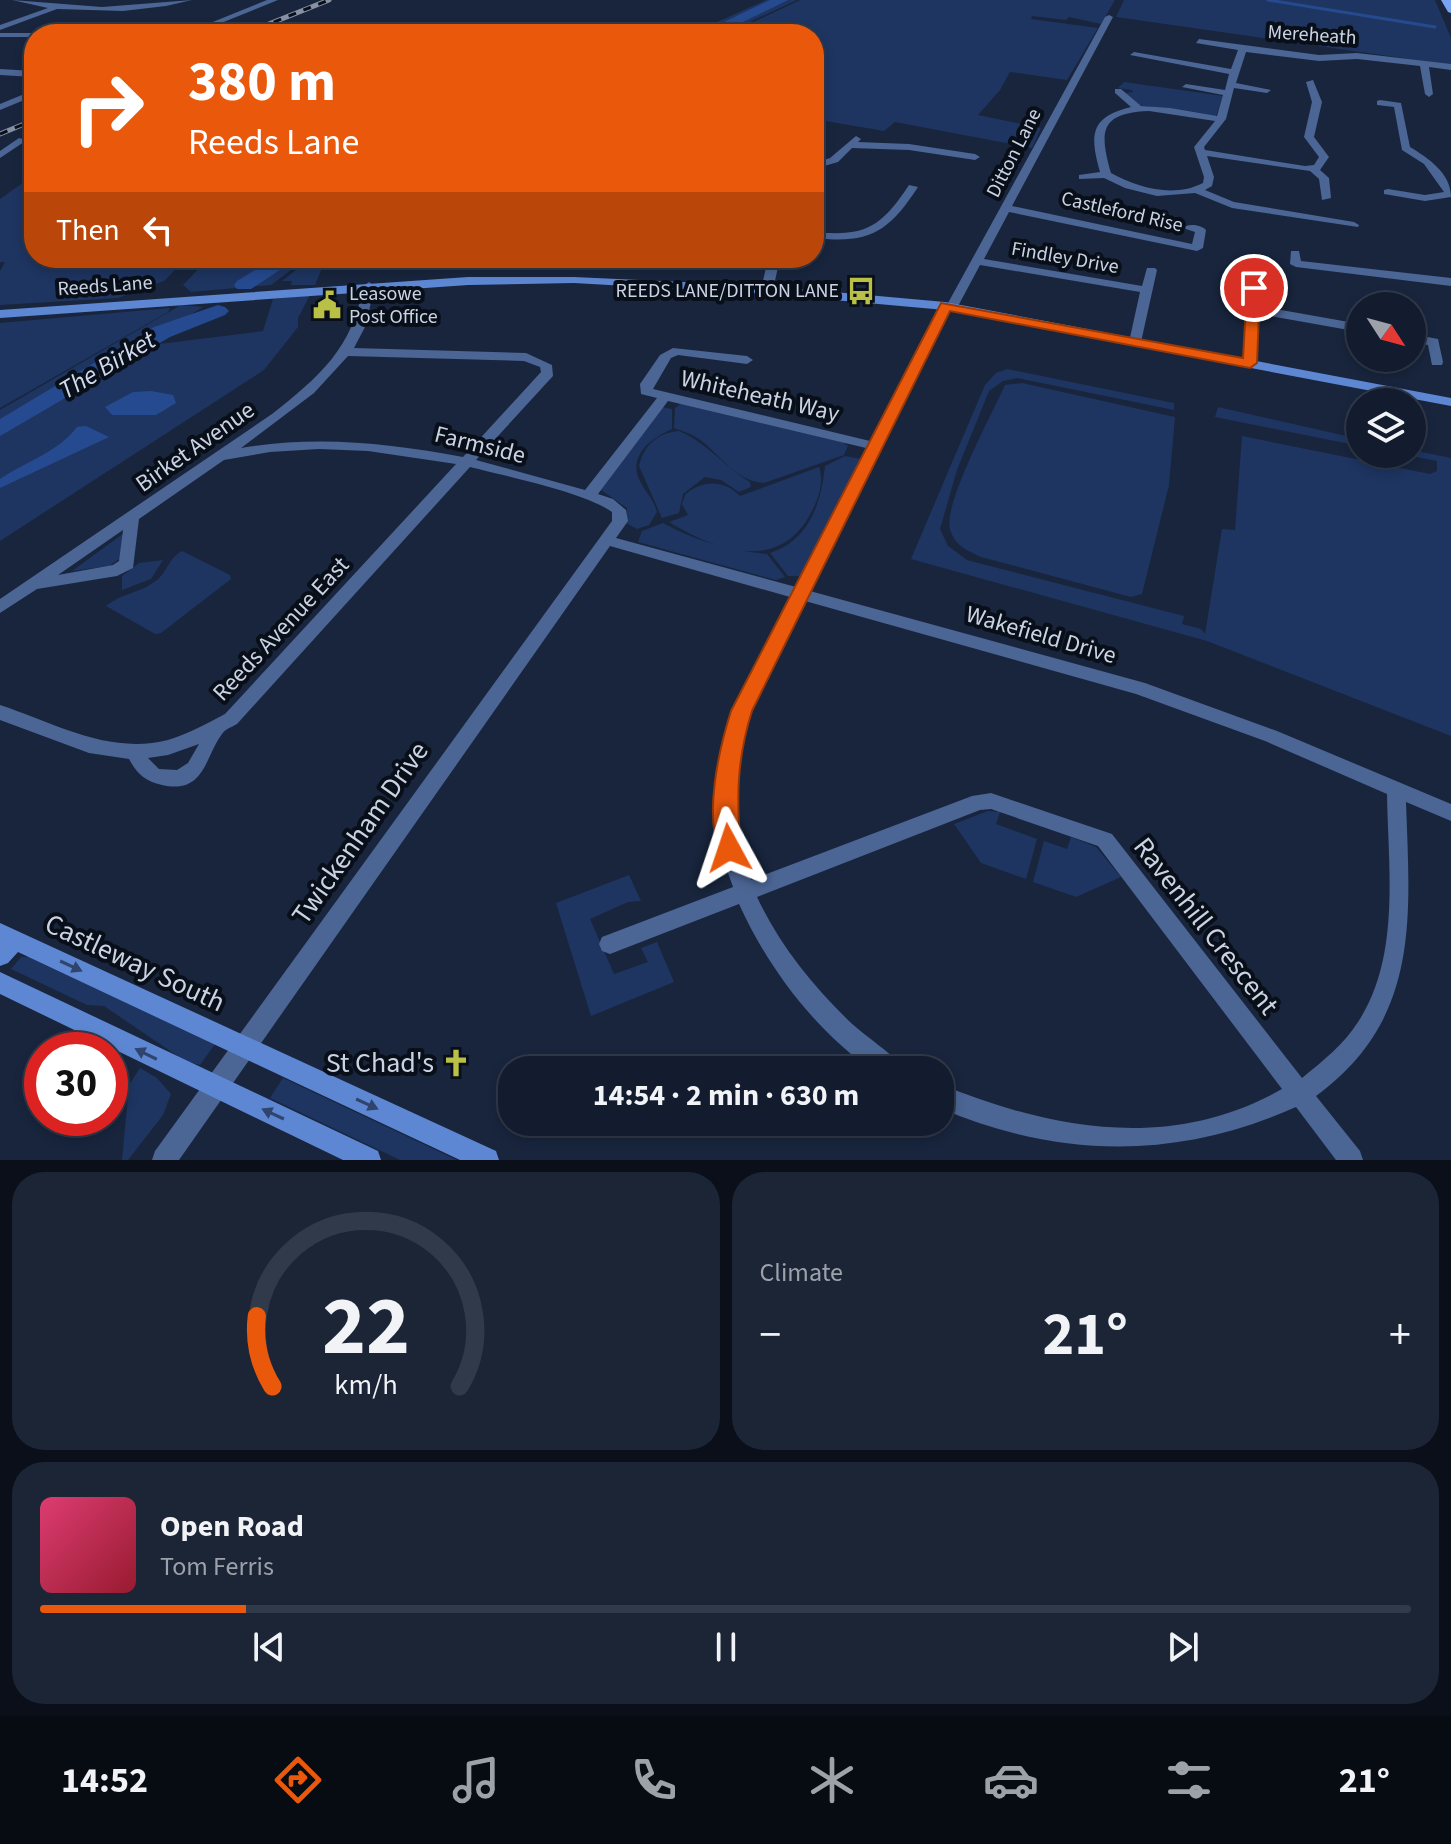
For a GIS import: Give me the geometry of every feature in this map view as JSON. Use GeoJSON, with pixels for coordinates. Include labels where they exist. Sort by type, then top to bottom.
{"type":"FeatureCollection","features":[{"type":"Feature","properties":{"kind":"main road"},"geometry":{"type":"LineString","coordinates":[[1446,0],[1451,10]]}},
{"type":"Feature","properties":{"kind":"street"},"geometry":{"type":"LineString","coordinates":[[16,0],[54,8],[104,12],[188,0]]}},
{"type":"Feature","properties":{"kind":"street"},"geometry":{"type":"LineString","coordinates":[[0,28],[74,0]]}},
{"type":"Feature","properties":{"kind":"street"},"geometry":{"type":"LineString","coordinates":[[213,24],[274,0]]}},
{"type":"Feature","properties":{"kind":"street","name":"Ditton Lane"},"geometry":{"type":"LineString","coordinates":[[876,1056],[832,1020],[786,970],[742,893],[726,824],[729,749],[741,711],[874,446],[1109,17]]}},
{"type":"Feature","properties":{"kind":"street"},"geometry":{"type":"LineString","coordinates":[[0,35],[24,35]]}},
{"type":"Feature","properties":{"kind":"street"},"geometry":{"type":"LineString","coordinates":[[1199,41],[1244,49]]}},
{"type":"Feature","properties":{"kind":"street","name":"Mereheath"},"geometry":{"type":"LineString","coordinates":[[1200,152],[1203,140],[1221,119],[1244,49],[1319,58],[1357,56],[1451,67]]}},
{"type":"Feature","properties":{"kind":"street"},"geometry":{"type":"LineString","coordinates":[[1134,55],[1234,72]]}},
{"type":"Feature","properties":{"kind":"street"},"geometry":{"type":"LineString","coordinates":[[1424,64],[1429,94]]}},
{"type":"Feature","properties":{"kind":"street"},"geometry":{"type":"LineString","coordinates":[[0,72],[24,73]]}},
{"type":"Feature","properties":{"kind":"street"},"geometry":{"type":"LineString","coordinates":[[1310,82],[1317,102],[1309,137],[1324,157],[1324,162],[1312,168]]}},
{"type":"Feature","properties":{"kind":"street"},"geometry":{"type":"LineString","coordinates":[[1186,87],[1267,90]]}},
{"type":"Feature","properties":{"kind":"street"},"geometry":{"type":"LineString","coordinates":[[1118,91],[1137,107]]}},
{"type":"Feature","properties":{"kind":"street"},"geometry":{"type":"LineString","coordinates":[[0,107],[24,97]]}},
{"type":"Feature","properties":{"kind":"street"},"geometry":{"type":"LineString","coordinates":[[1380,103],[1398,105],[1405,148],[1428,162],[1451,194],[1425,198],[1388,192]]}},
{"type":"Feature","properties":{"kind":"street"},"geometry":{"type":"LineString","coordinates":[[1106,175],[1098,138],[1101,125],[1114,112],[1137,107],[1221,119]]}},
{"type":"Feature","properties":{"kind":"street"},"geometry":{"type":"LineString","coordinates":[[0,155],[22,140]]}},
{"type":"Feature","properties":{"kind":"street"},"geometry":{"type":"LineString","coordinates":[[824,163],[834,160],[854,142],[975,157]]}},
{"type":"Feature","properties":{"kind":"street"},"geometry":{"type":"LineString","coordinates":[[1198,191],[1208,184],[1209,177],[1200,152],[1312,168],[1324,178],[1326,198]]}},
{"type":"Feature","properties":{"kind":"street"},"geometry":{"type":"LineString","coordinates":[[1083,177],[1106,175],[1120,183],[1163,192],[1198,191],[1232,205],[1354,225]]}},
{"type":"Feature","properties":{"kind":"street"},"geometry":{"type":"LineString","coordinates":[[824,236],[835,238],[876,232],[891,221],[913,187]]}},
{"type":"Feature","properties":{"kind":"street","name":"Castleford Rise"},"geometry":{"type":"LineString","coordinates":[[1006,208],[1057,216],[1098,228],[1197,248],[1201,230],[1188,228]]}},
{"type":"Feature","properties":{"kind":"street"},"geometry":{"type":"LineString","coordinates":[[1094,241],[1098,228]]}},
{"type":"Feature","properties":{"kind":"street"},"geometry":{"type":"LineString","coordinates":[[1295,253],[1296,264],[1393,271],[1451,282]]}},
{"type":"Feature","properties":{"kind":"street","name":"Findley Drive"},"geometry":{"type":"LineString","coordinates":[[977,261],[1147,290]]}},
{"type":"Feature","properties":{"kind":"street"},"geometry":{"type":"LineString","coordinates":[[767,290],[772,268]]}},
{"type":"Feature","properties":{"kind":"street"},"geometry":{"type":"LineString","coordinates":[[1135,342],[1151,270]]}},
{"type":"Feature","properties":{"kind":"street","name":"Reeds Lane"},"geometry":{"type":"LineString","coordinates":[[0,314],[369,286],[550,279],[767,290],[949,306],[1451,402]]}},
{"type":"Feature","properties":{"kind":"street","name":"Birket Avenue"},"geometry":{"type":"LineString","coordinates":[[0,607],[277,417],[317,385],[347,352],[367,314],[369,286]]}},
{"type":"Feature","properties":{"kind":"street"},"geometry":{"type":"LineString","coordinates":[[1250,363],[1254,288]]}},
{"type":"Feature","properties":{"kind":"street"},"geometry":{"type":"LineString","coordinates":[[1253,309],[1346,326]]}},
{"type":"Feature","properties":{"kind":"street"},"geometry":{"type":"LineString","coordinates":[[1426,341],[1434,342],[1437,362]]}},
{"type":"Feature","properties":{"kind":"street"},"geometry":{"type":"LineString","coordinates":[[665,396],[646,391],[666,355],[677,351],[747,360]]}},
{"type":"Feature","properties":{"kind":"street","name":"Reeds Avenue East"},"geometry":{"type":"LineString","coordinates":[[0,712],[98,751],[136,753],[173,746],[214,730],[231,719],[548,373],[546,365],[526,357],[347,352]]}},
{"type":"Feature","properties":{"kind":"street","name":"Whiteheath Way"},"geometry":{"type":"LineString","coordinates":[[588,496],[665,396],[874,446]]}},
{"type":"Feature","properties":{"kind":"street"},"geometry":{"type":"LineString","coordinates":[[277,417],[291,444]]}},
{"type":"Feature","properties":{"kind":"street","name":"Farmside"},"geometry":{"type":"LineString","coordinates":[[221,456],[291,444],[424,453],[469,462],[588,496],[619,510],[620,521],[606,540]]}},
{"type":"Feature","properties":{"kind":"street"},"geometry":{"type":"LineString","coordinates":[[32,585],[117,570],[127,564],[132,517]]}},
{"type":"Feature","properties":{"kind":"street","name":"Wakefield Drive"},"geometry":{"type":"LineString","coordinates":[[606,540],[1139,688],[1258,731],[1451,813]]}},
{"type":"Feature","properties":{"kind":"street","name":"Twickenham Drive"},"geometry":{"type":"LineString","coordinates":[[164,1160],[606,540]]}},
{"type":"Feature","properties":{"kind":"street"},"geometry":{"type":"LineString","coordinates":[[136,753],[140,764],[150,774],[174,782],[181,780],[203,757],[214,730]]}},
{"type":"Feature","properties":{"kind":"street"},"geometry":{"type":"LineString","coordinates":[[954,1102],[995,1120],[1053,1133],[1114,1141],[1220,1129],[1262,1114],[1300,1093],[1329,1071],[1357,1040],[1383,996],[1397,945],[1396,789]]}},
{"type":"Feature","properties":{"kind":"street","name":"Ravenhill Crescent"},"geometry":{"type":"LineString","coordinates":[[610,944],[979,802],[991,801],[1105,840],[1351,1160]]}},
{"type":"Feature","properties":{"kind":"street","name":"Castleway South"},"geometry":{"type":"LineString","coordinates":[[5,943],[245,1047],[487,1160]]}},
{"type":"Feature","properties":{"kind":"street"},"geometry":{"type":"LineString","coordinates":[[0,983],[369,1160]]}},
{"type":"Feature","properties":{"kind":"shaded area"},"geometry":{"type":"Polygon","coordinates":[[[766,0],[797,0],[745,24],[712,24],[766,0]]]}},
{"type":"Feature","properties":{"kind":"shaded area"},"geometry":{"type":"Polygon","coordinates":[[[800,0],[1115,0],[1101,24],[1069,17],[1066,20],[1032,16],[1031,19],[1098,28],[1067,80],[1010,72],[1000,90],[978,115],[1041,128],[1032,148],[895,122],[884,131],[824,121],[824,24],[749,24],[800,0]]]}},
{"type":"Feature","properties":{"kind":"shaded area"},"geometry":{"type":"Polygon","coordinates":[[[1124,0],[1435,0],[1451,38],[1451,65],[1116,17],[1124,0]]]}},
{"type":"Feature","properties":{"kind":"shaded area"},"geometry":{"type":"Polygon","coordinates":[[[1124,82],[1223,96],[1216,116],[1138,105],[1125,93],[1132,90],[1118,88],[1124,82]]]}},
{"type":"Feature","properties":{"kind":"shaded area"},"geometry":{"type":"Polygon","coordinates":[[[24,182],[24,268],[177,268],[164,281],[118,298],[0,305],[0,271],[5,262],[0,262],[0,199],[24,182]]]}},
{"type":"Feature","properties":{"kind":"shaded area"},"geometry":{"type":"Polygon","coordinates":[[[199,268],[294,268],[271,285],[191,292],[183,285],[199,268]]]}},
{"type":"Feature","properties":{"kind":"shaded area"},"geometry":{"type":"Polygon","coordinates":[[[298,268],[322,268],[315,285],[291,285],[292,281],[282,281],[298,268]]]}},
{"type":"Feature","properties":{"kind":"shaded area"},"geometry":{"type":"Polygon","coordinates":[[[310,295],[298,318],[298,327],[264,370],[0,541],[0,410],[181,305],[203,307],[143,346],[263,331],[273,299],[310,295]]]}},
{"type":"Feature","properties":{"kind":"shaded area"},"geometry":{"type":"Polygon","coordinates":[[[170,308],[168,312],[0,408],[0,323],[170,308]]]}},
{"type":"Feature","properties":{"kind":"shaded area"},"geometry":{"type":"Polygon","coordinates":[[[1007,369],[1174,403],[1174,410],[1017,378],[1003,381],[989,391],[957,470],[940,529],[948,546],[967,560],[1184,616],[1182,624],[1201,629],[1205,634],[1222,529],[1235,530],[1242,436],[1346,457],[1346,468],[1400,468],[1430,474],[1437,471],[1437,461],[1426,459],[1426,453],[1451,458],[1451,736],[1207,641],[911,559],[985,385],[996,373],[1007,369]]]}},
{"type":"Feature","properties":{"kind":"shaded area"},"geometry":{"type":"Polygon","coordinates":[[[1022,383],[1175,417],[1169,485],[1142,594],[1131,597],[981,557],[955,540],[950,529],[950,517],[970,458],[1005,385],[1022,383]]]}},
{"type":"Feature","properties":{"kind":"shaded area"},"geometry":{"type":"Polygon","coordinates":[[[133,392],[173,395],[176,403],[156,415],[112,415],[105,407],[133,392]]]}},
{"type":"Feature","properties":{"kind":"shaded area"},"geometry":{"type":"Polygon","coordinates":[[[682,403],[843,442],[848,446],[844,455],[764,483],[754,481],[736,472],[699,439],[674,428],[675,408],[682,403]]]}},
{"type":"Feature","properties":{"kind":"shaded area"},"geometry":{"type":"Polygon","coordinates":[[[662,407],[672,409],[672,429],[649,443],[637,465],[637,474],[657,512],[649,525],[637,529],[626,523],[627,508],[601,490],[662,407]]]}},
{"type":"Feature","properties":{"kind":"shaded area"},"geometry":{"type":"Polygon","coordinates":[[[1218,407],[1346,436],[1346,443],[1215,417],[1218,407]]]}},
{"type":"Feature","properties":{"kind":"shaded area"},"geometry":{"type":"Polygon","coordinates":[[[86,426],[109,437],[0,488],[0,479],[51,450],[77,427],[86,426]]]}},
{"type":"Feature","properties":{"kind":"shaded area"},"geometry":{"type":"Polygon","coordinates":[[[679,431],[707,448],[750,482],[751,487],[739,492],[721,480],[705,477],[683,494],[679,513],[662,518],[639,466],[644,452],[653,441],[664,434],[679,431]]]}},
{"type":"Feature","properties":{"kind":"shaded area"},"geometry":{"type":"Polygon","coordinates":[[[845,456],[862,459],[801,576],[788,576],[770,553],[783,547],[803,530],[816,507],[825,466],[845,456]]]}},
{"type":"Feature","properties":{"kind":"shaded area"},"geometry":{"type":"Polygon","coordinates":[[[819,467],[820,488],[813,509],[800,529],[784,543],[767,550],[728,548],[708,542],[669,522],[688,515],[682,504],[685,495],[698,486],[720,484],[740,496],[819,467]]]}},
{"type":"Feature","properties":{"kind":"shaded area"},"geometry":{"type":"Polygon","coordinates":[[[663,523],[714,544],[767,554],[785,577],[776,580],[638,542],[642,531],[663,523]]]}},
{"type":"Feature","properties":{"kind":"shaded area"},"geometry":{"type":"Polygon","coordinates":[[[124,533],[122,557],[109,566],[72,571],[124,533]]]}},
{"type":"Feature","properties":{"kind":"shaded area"},"geometry":{"type":"Polygon","coordinates":[[[182,551],[230,575],[231,579],[161,633],[155,634],[106,606],[152,584],[182,551]]]}},
{"type":"Feature","properties":{"kind":"shaded area"},"geometry":{"type":"Polygon","coordinates":[[[163,560],[151,579],[122,590],[122,576],[139,563],[163,560]]]}},
{"type":"Feature","properties":{"kind":"shaded area"},"geometry":{"type":"Polygon","coordinates":[[[988,811],[1000,812],[996,824],[1037,839],[1026,879],[981,863],[954,824],[988,811]]]}},
{"type":"Feature","properties":{"kind":"shaded area"},"geometry":{"type":"Polygon","coordinates":[[[1071,837],[1096,847],[1121,877],[1076,897],[1033,882],[1044,841],[1067,849],[1071,837]]]}},
{"type":"Feature","properties":{"kind":"shaded area"},"geometry":{"type":"Polygon","coordinates":[[[629,875],[641,901],[628,902],[590,919],[614,974],[648,962],[641,948],[657,942],[674,982],[591,1016],[556,903],[629,875]]]}},
{"type":"Feature","properties":{"kind":"shaded area"},"geometry":{"type":"Polygon","coordinates":[[[21,957],[30,957],[215,1044],[200,1065],[185,1061],[104,1006],[87,1005],[11,969],[21,957]]]}},
{"type":"Feature","properties":{"kind":"shaded area"},"geometry":{"type":"Polygon","coordinates":[[[140,1068],[157,1078],[171,1094],[163,1115],[128,1160],[122,1160],[124,1136],[128,1136],[129,1085],[140,1068]]]}},
{"type":"Feature","properties":{"kind":"shaded area"},"geometry":{"type":"Polygon","coordinates":[[[283,1078],[457,1160],[400,1160],[270,1098],[283,1078]]]}},
{"type":"Feature","properties":{"kind":"waterway","name":"The Birket"},"geometry":{"type":"LineString","coordinates":[[728,24],[781,0]]}},
{"type":"Feature","properties":{"kind":"waterway"},"geometry":{"type":"LineString","coordinates":[[1268,0],[1435,27]]}},
{"type":"Feature","properties":{"kind":"waterway","name":"The Birket"},"geometry":{"type":"LineString","coordinates":[[244,285],[272,268]]}},
{"type":"Feature","properties":{"kind":"waterway","name":"The Birket"},"geometry":{"type":"LineString","coordinates":[[0,429],[162,332],[218,311]]}},
{"type":"Feature","properties":{"kind":"railway"},"geometry":{"type":"LineString","coordinates":[[269,24],[329,0]]}},
{"type":"Feature","properties":{"kind":"railway"},"geometry":{"type":"LineString","coordinates":[[0,134],[24,124]]}},
{"type":"Feature","properties":{"kind":"place","name":"REEDS LANE/DITTON LANE"},"geometry":{"type":"Point","coordinates":[861,291]}},
{"type":"Feature","properties":{"kind":"place","name":"Leasowe Post Office"},"geometry":{"type":"Point","coordinates":[327,305]}},
{"type":"Feature","properties":{"kind":"place","name":"St Chad's"},"geometry":{"type":"Point","coordinates":[456,1063]}},
{"type":"Feature","properties":{"kind":"route"},"geometry":{"type":"LineString","coordinates":[[729,848],[725,800],[729,749],[741,711],[945,306],[1250,363],[1254,288]]}}]}
